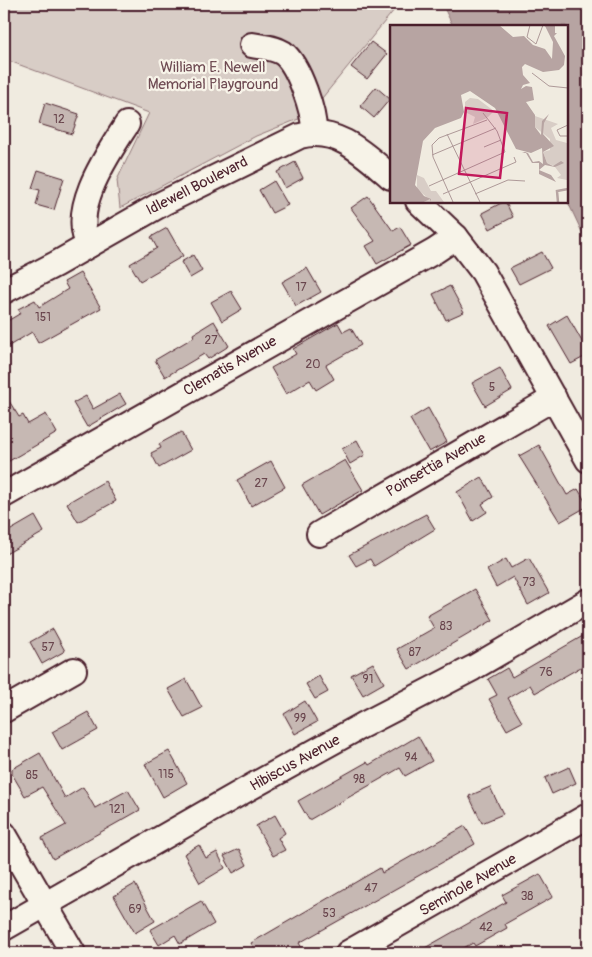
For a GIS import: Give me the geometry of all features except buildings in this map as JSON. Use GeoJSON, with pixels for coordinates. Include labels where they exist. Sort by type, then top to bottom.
{"type":"FeatureCollection","features":[{"type":"Feature","properties":{"kind":"street"},"geometry":{"type":"LineString","coordinates":[[252,45],[277,50],[289,59],[312,110],[314,133]]}},
{"type":"Feature","properties":{"kind":"street"},"geometry":{"type":"LineString","coordinates":[[89,245],[84,225],[90,194],[100,168],[127,124]]}},
{"type":"Feature","properties":{"kind":"street","name":"Idlewell Boulevard"},"geometry":{"type":"LineString","coordinates":[[4,291],[155,207],[282,143],[300,136],[314,133],[329,135],[348,143],[390,177]]}},
{"type":"Feature","properties":{"kind":"street"},"geometry":{"type":"LineString","coordinates":[[419,202],[456,237],[491,284],[588,460]]}},
{"type":"Feature","properties":{"kind":"street","name":"Clematis Avenue"},"geometry":{"type":"LineString","coordinates":[[4,495],[435,251],[456,237]]}},
{"type":"Feature","properties":{"kind":"street","name":"Poinsettia Avenue"},"geometry":{"type":"LineString","coordinates":[[319,534],[554,398]]}},
{"type":"Feature","properties":{"kind":"street","name":"Hibiscus Avenue"},"geometry":{"type":"LineString","coordinates":[[4,928],[258,783],[472,668],[588,601]]}},
{"type":"Feature","properties":{"kind":"street"},"geometry":{"type":"LineString","coordinates":[[4,710],[74,670]]}},
{"type":"Feature","properties":{"kind":"street","name":"Seminole Avenue"},"geometry":{"type":"LineString","coordinates":[[348,953],[588,816]]}},
{"type":"Feature","properties":{"kind":"street"},"geometry":{"type":"LineString","coordinates":[[4,834],[43,905],[73,953]]}},
{"type":"Feature","properties":{"kind":"green space","name":"William E. Newell Memorial Playground"},"geometry":{"type":"Polygon","coordinates":[[[4,4],[399,4],[318,103],[321,110],[256,136],[120,208],[117,180],[149,113],[4,59],[4,4]]]}},
{"type":"Feature","properties":{"kind":"shaded area"},"geometry":{"type":"Polygon","coordinates":[[[442,4],[588,4],[588,245],[567,200],[567,25],[452,25],[442,4]]]}}]}
